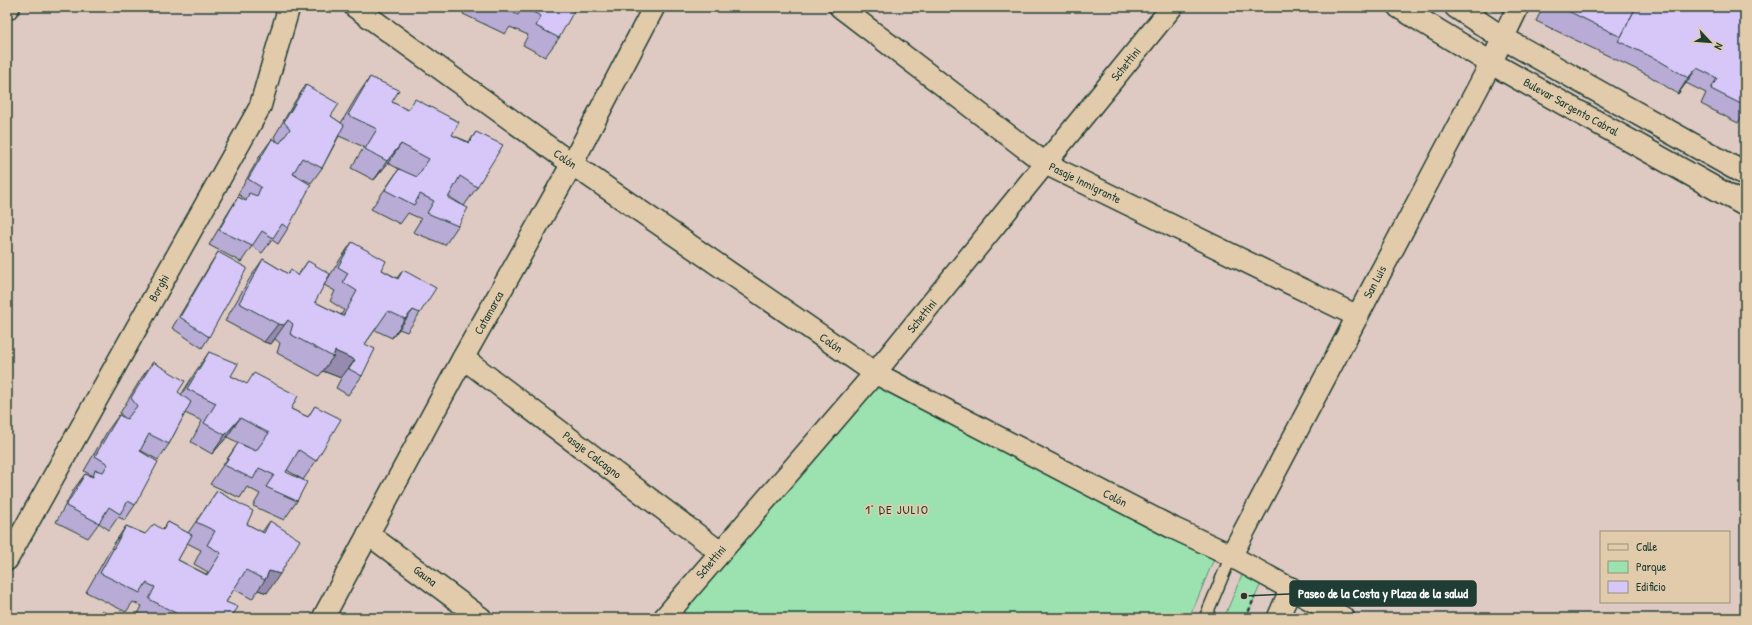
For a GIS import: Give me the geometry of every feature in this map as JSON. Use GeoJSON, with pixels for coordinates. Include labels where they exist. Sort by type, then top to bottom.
{"type":"FeatureCollection","features":[{"type":"Feature","properties":{"kind":"main road","name":"Bulevar Sargento Cabral"},"geometry":{"type":"LineString","coordinates":[[1400,7],[1491,62],[1745,205]]}},
{"type":"Feature","properties":{"kind":"main road"},"geometry":{"type":"LineString","coordinates":[[1456,7],[1503,38],[1745,174]]}},
{"type":"Feature","properties":{"kind":"street","name":"Borghi"},"geometry":{"type":"LineString","coordinates":[[7,558],[260,107],[289,7]]}},
{"type":"Feature","properties":{"kind":"street","name":"Colón"},"geometry":{"type":"LineString","coordinates":[[355,7],[572,164],[875,373],[1173,528],[1231,556],[1344,618]]}},
{"type":"Feature","properties":{"kind":"street","name":"Catamarca"},"geometry":{"type":"LineString","coordinates":[[323,618],[464,358],[572,164],[654,7]]}},
{"type":"Feature","properties":{"kind":"street","name":"Pasaje Inmigrante"},"geometry":{"type":"LineString","coordinates":[[840,7],[1046,164],[1357,316]]}},
{"type":"Feature","properties":{"kind":"street","name":"Schettini"},"geometry":{"type":"LineString","coordinates":[[664,618],[875,373],[1172,7]]}},
{"type":"Feature","properties":{"kind":"street","name":"San Luis"},"geometry":{"type":"LineString","coordinates":[[1231,556],[1491,62],[1518,7]]}},
{"type":"Feature","properties":{"kind":"street","name":"Pasaje Calcagno"},"geometry":{"type":"LineString","coordinates":[[464,358],[720,552]]}},
{"type":"Feature","properties":{"kind":"street","name":"Gauna"},"geometry":{"type":"LineString","coordinates":[[368,534],[481,618]]}},
{"type":"Feature","properties":{"kind":"street"},"geometry":{"type":"LineString","coordinates":[[1278,618],[1291,588]]}},
{"type":"Feature","properties":{"kind":"lane"},"geometry":{"type":"LineString","coordinates":[[1205,618],[1231,556]]}},
{"type":"Feature","properties":{"kind":"green space"},"geometry":{"type":"Polygon","coordinates":[[[875,373],[1218,549],[1195,605],[1188,618],[664,618],[875,373]]]}},
{"type":"Feature","properties":{"kind":"green space"},"geometry":{"type":"Polygon","coordinates":[[[1246,565],[1265,574],[1246,618],[1224,618],[1246,565]]]}},
{"type":"Feature","properties":{"kind":"building"},"geometry":{"type":"Polygon","coordinates":[[[501,7],[522,7],[518,15],[501,7]]]}},
{"type":"Feature","properties":{"kind":"building"},"geometry":{"type":"Polygon","coordinates":[[[522,7],[571,7],[575,9],[559,38],[536,26],[541,16],[522,7]]]}},
{"type":"Feature","properties":{"kind":"building"},"geometry":{"type":"Polygon","coordinates":[[[1560,7],[1636,7],[1621,37],[1560,7]]]}},
{"type":"Feature","properties":{"kind":"building"},"geometry":{"type":"Polygon","coordinates":[[[1636,7],[1734,7],[1745,12],[1745,106],[1711,89],[1717,78],[1697,68],[1688,78],[1658,60],[1618,41],[1636,7]]]}},
{"type":"Feature","properties":{"kind":"building"},"geometry":{"type":"Polygon","coordinates":[[[370,77],[399,90],[392,102],[408,110],[415,99],[459,122],[452,135],[469,143],[476,132],[503,145],[477,187],[460,176],[448,198],[468,208],[458,226],[427,213],[434,201],[420,194],[414,205],[385,190],[399,169],[417,177],[429,159],[401,144],[387,161],[365,149],[377,129],[348,115],[370,77]]]}},
{"type":"Feature","properties":{"kind":"building"},"geometry":{"type":"Polygon","coordinates":[[[306,85],[339,104],[331,116],[344,125],[322,168],[302,158],[293,174],[311,185],[288,228],[282,224],[273,238],[262,231],[252,246],[219,230],[238,197],[246,201],[249,193],[257,196],[261,187],[248,179],[272,139],[280,143],[290,129],[284,122],[306,85]]]}},
{"type":"Feature","properties":{"kind":"building"},"geometry":{"type":"Polygon","coordinates":[[[352,242],[386,261],[382,270],[398,279],[403,270],[436,288],[420,313],[413,310],[405,319],[388,311],[365,344],[375,349],[362,376],[349,369],[355,360],[335,351],[333,357],[290,334],[293,324],[288,320],[284,325],[278,324],[239,303],[263,259],[288,274],[291,270],[298,276],[308,261],[330,274],[315,302],[343,316],[357,291],[343,282],[348,273],[338,267],[352,242]]]}},
{"type":"Feature","properties":{"kind":"building"},"geometry":{"type":"Polygon","coordinates":[[[218,252],[247,268],[209,337],[180,317],[218,252]]]}},
{"type":"Feature","properties":{"kind":"building"},"geometry":{"type":"Polygon","coordinates":[[[209,352],[238,364],[231,376],[247,384],[254,373],[298,396],[291,409],[308,417],[315,406],[341,419],[316,461],[299,450],[286,472],[307,482],[297,501],[266,487],[274,475],[259,468],[253,479],[224,465],[238,443],[256,451],[269,433],[240,418],[225,435],[204,423],[216,403],[187,389],[209,352]]]}},
{"type":"Feature","properties":{"kind":"building"},"geometry":{"type":"Polygon","coordinates":[[[153,362],[185,381],[178,392],[191,402],[169,444],[149,434],[140,451],[158,462],[135,505],[128,501],[120,514],[109,507],[99,523],[66,506],[85,474],[93,477],[95,470],[103,472],[108,464],[95,456],[119,415],[127,419],[137,406],[131,398],[153,362]]]}},
{"type":"Feature","properties":{"kind":"building"},"geometry":{"type":"Polygon","coordinates":[[[217,491],[253,511],[247,524],[264,533],[270,521],[300,540],[280,574],[269,571],[265,580],[246,570],[226,602],[238,607],[231,618],[204,618],[193,614],[190,618],[185,618],[149,599],[155,587],[146,583],[140,593],[100,573],[126,526],[145,534],[154,524],[163,530],[168,522],[192,535],[178,560],[207,575],[221,553],[207,545],[215,531],[196,522],[217,491]]]}},
{"type":"Feature","properties":{"kind":"building"},"geometry":{"type":"Polygon","coordinates":[[[102,610],[111,618],[97,618],[102,610]]]}},
{"type":"Feature","properties":{"kind":"place","name":"Paseo de la Costa y Plaza de la salud"},"geometry":{"type":"Point","coordinates":[1244,596]}},
{"type":"Feature","properties":{"kind":"district","name":"1° DE JULIO"},"geometry":{"type":"Point","coordinates":[897,509]}}]}
